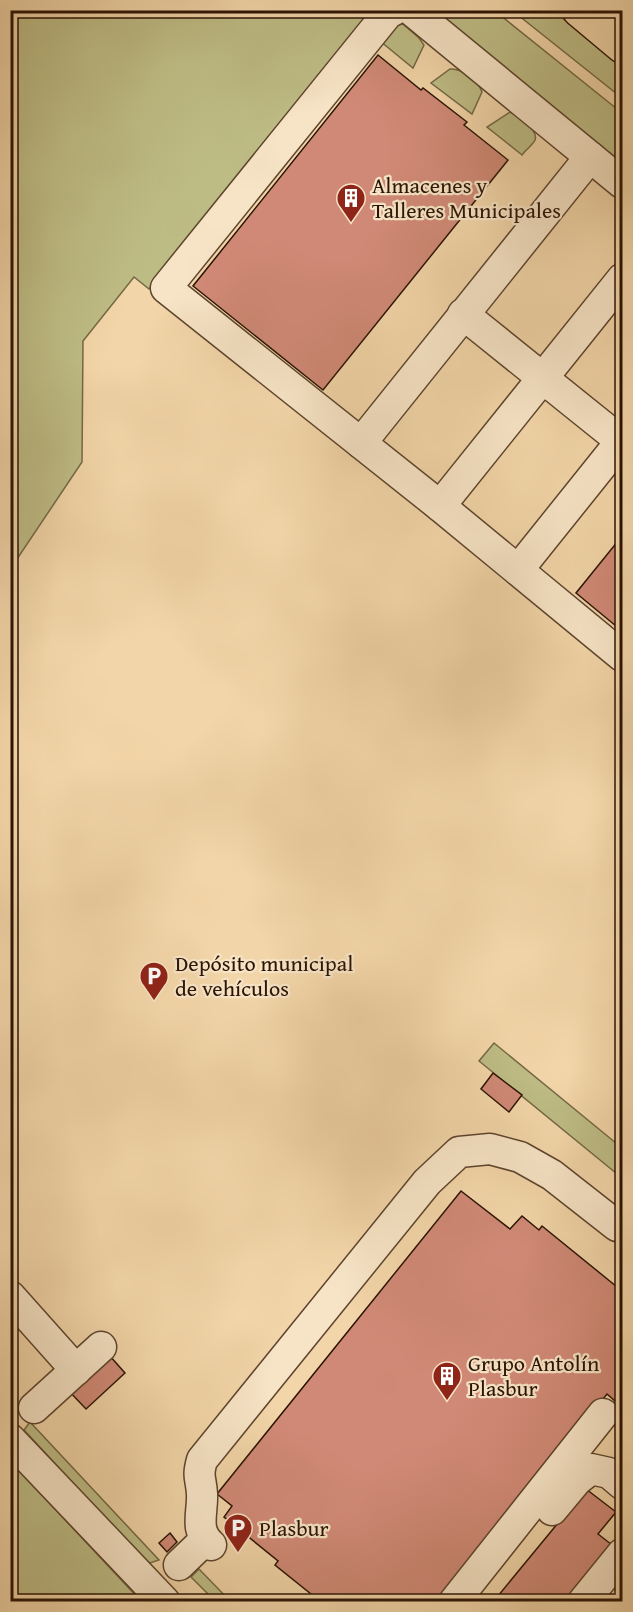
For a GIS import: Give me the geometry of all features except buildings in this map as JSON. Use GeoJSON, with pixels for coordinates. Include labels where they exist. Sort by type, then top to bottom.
{"type":"FeatureCollection","features":[{"type":"Feature","properties":{"kind":"main road"},"geometry":{"type":"LineString","coordinates":[[579,10],[622,46]]}},
{"type":"Feature","properties":{"kind":"street"},"geometry":{"type":"LineString","coordinates":[[394,10],[388,13],[166,288],[440,506],[622,656]]}},
{"type":"Feature","properties":{"kind":"street"},"geometry":{"type":"LineString","coordinates":[[411,10],[622,183]]}},
{"type":"Feature","properties":{"kind":"street"},"geometry":{"type":"LineString","coordinates":[[361,443],[590,157]]}},
{"type":"Feature","properties":{"kind":"street"},"geometry":{"type":"LineString","coordinates":[[440,506],[622,279]]}},
{"type":"Feature","properties":{"kind":"street"},"geometry":{"type":"LineString","coordinates":[[463,314],[622,441],[518,570]]}},
{"type":"Feature","properties":{"kind":"street"},"geometry":{"type":"LineString","coordinates":[[179,1565],[208,1542],[200,1528],[199,1516],[202,1495],[198,1475],[202,1460],[428,1182],[459,1152],[490,1149],[520,1157],[552,1175],[617,1226]]}},
{"type":"Feature","properties":{"kind":"street"},"geometry":{"type":"LineString","coordinates":[[10,1296],[76,1370]]}},
{"type":"Feature","properties":{"kind":"street"},"geometry":{"type":"LineString","coordinates":[[34,1408],[101,1347]]}},
{"type":"Feature","properties":{"kind":"street"},"geometry":{"type":"LineString","coordinates":[[454,1602],[603,1414]]}},
{"type":"Feature","properties":{"kind":"street"},"geometry":{"type":"LineString","coordinates":[[10,1439],[165,1602]]}},
{"type":"Feature","properties":{"kind":"street"},"geometry":{"type":"LineString","coordinates":[[478,1602],[577,1480],[591,1469],[609,1473],[622,1484]]}},
{"type":"Feature","properties":{"kind":"street"},"geometry":{"type":"LineString","coordinates":[[598,1600],[622,1554]]}},
{"type":"Feature","properties":{"kind":"shaded area"},"geometry":{"type":"Polygon","coordinates":[[[11,11],[375,11],[218,208],[149,289],[134,277],[83,341],[82,462],[11,568],[11,11]]]}},
{"type":"Feature","properties":{"kind":"shaded area"},"geometry":{"type":"Polygon","coordinates":[[[432,11],[495,11],[622,113],[622,163],[432,11]]]}},
{"type":"Feature","properties":{"kind":"shaded area"},"geometry":{"type":"Polygon","coordinates":[[[513,11],[554,11],[622,67],[622,98],[513,11]]]}},
{"type":"Feature","properties":{"kind":"shaded area"},"geometry":{"type":"Polygon","coordinates":[[[403,24],[424,45],[413,68],[380,41],[397,25],[403,24]]]}},
{"type":"Feature","properties":{"kind":"shaded area"},"geometry":{"type":"Polygon","coordinates":[[[450,69],[464,73],[482,92],[472,114],[431,83],[450,69]]]}},
{"type":"Feature","properties":{"kind":"shaded area"},"geometry":{"type":"Polygon","coordinates":[[[510,112],[534,132],[534,142],[522,155],[487,127],[510,112]]]}},
{"type":"Feature","properties":{"kind":"shaded area"},"geometry":{"type":"Polygon","coordinates":[[[494,1043],[622,1148],[622,1178],[479,1061],[494,1043]]]}},
{"type":"Feature","properties":{"kind":"shaded area"},"geometry":{"type":"Polygon","coordinates":[[[30,1422],[159,1560],[150,1563],[145,1561],[24,1430],[30,1422]]]}},
{"type":"Feature","properties":{"kind":"shaded area"},"geometry":{"type":"Polygon","coordinates":[[[10,1461],[26,1478],[141,1601],[11,1601],[10,1461]]]}},
{"type":"Feature","properties":{"kind":"shaded area"},"geometry":{"type":"Polygon","coordinates":[[[199,1569],[230,1601],[215,1601],[191,1577],[199,1569]]]}},
{"type":"Feature","properties":{"kind":"place","name":"Almacenes y Talleres Municipales"},"geometry":{"type":"Point","coordinates":[351,224]}},
{"type":"Feature","properties":{"kind":"place","name":"Depósito municipal de vehículos"},"geometry":{"type":"Point","coordinates":[154,1002]}},
{"type":"Feature","properties":{"kind":"place","name":"Grupo Antolín Plasbur"},"geometry":{"type":"Point","coordinates":[447,1402]}},
{"type":"Feature","properties":{"kind":"place","name":"Plasbur"},"geometry":{"type":"Point","coordinates":[238,1554]}}]}
